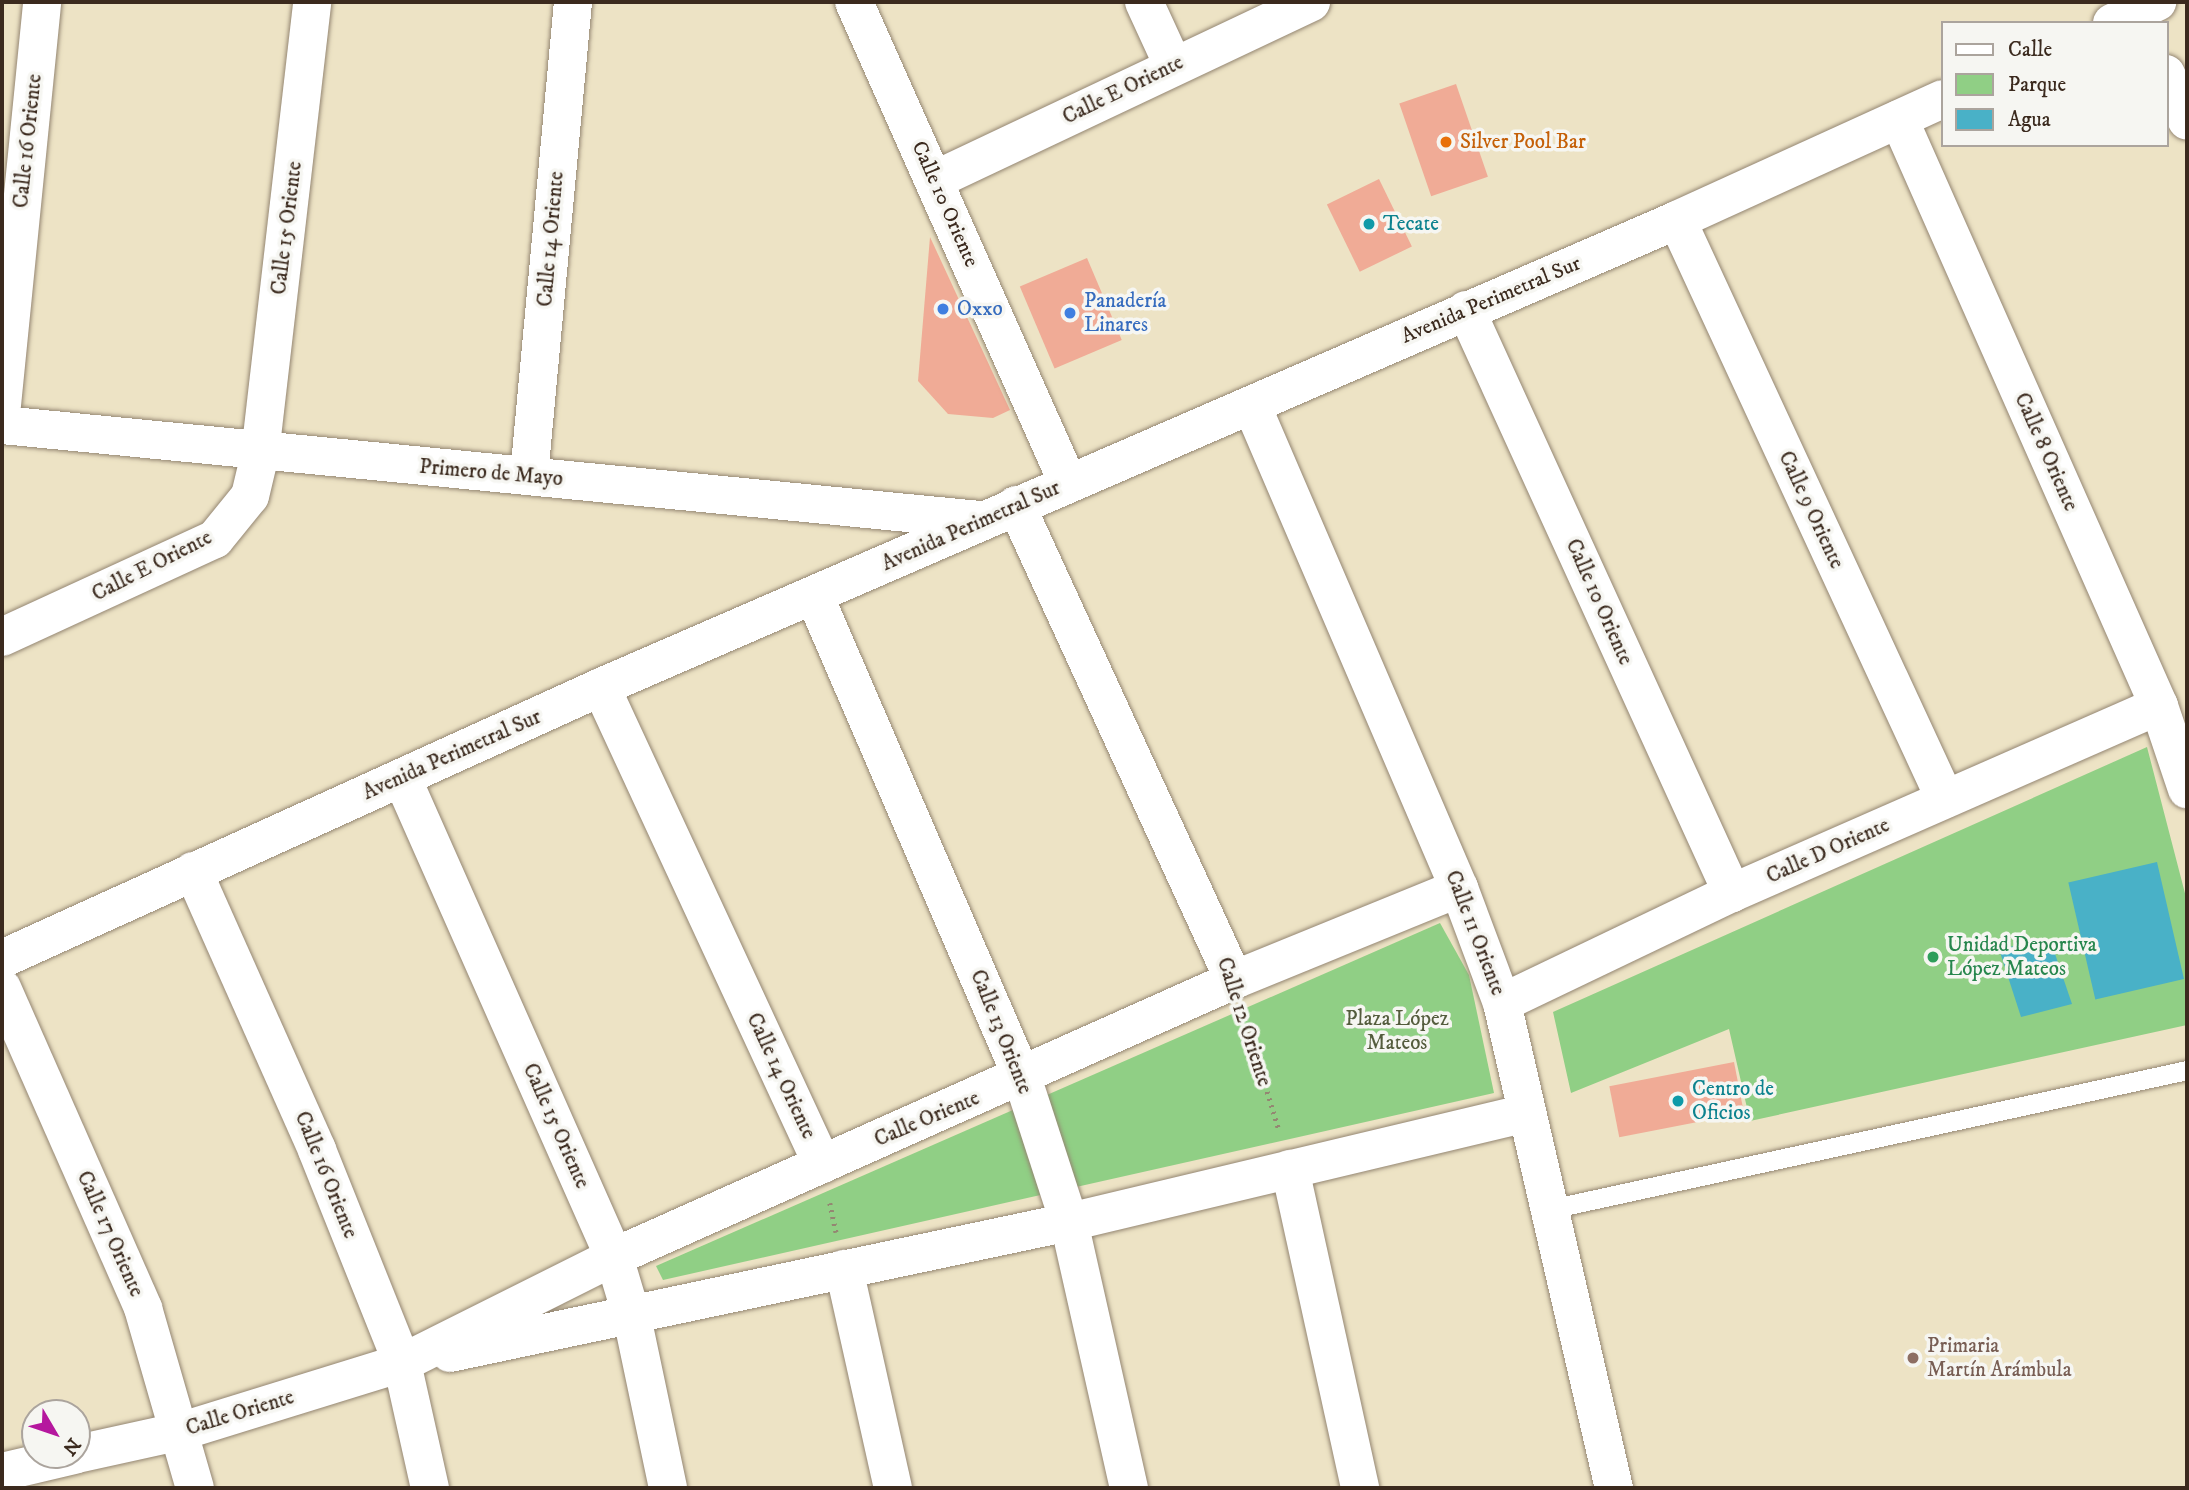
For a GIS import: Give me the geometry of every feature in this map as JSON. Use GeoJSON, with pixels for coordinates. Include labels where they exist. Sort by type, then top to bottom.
{"type":"FeatureCollection","features":[{"type":"Feature","properties":{"kind":"street","name":"Calle 16 Oriente"},"geometry":{"type":"LineString","coordinates":[[2,405],[42,2]]}},
{"type":"Feature","properties":{"kind":"street","name":"Calle 15 Oriente"},"geometry":{"type":"LineString","coordinates":[[260,454],[312,2]]}},
{"type":"Feature","properties":{"kind":"street","name":"Calle 14 Oriente"},"geometry":{"type":"LineString","coordinates":[[529,476],[573,2]]}},
{"type":"Feature","properties":{"kind":"street","name":"Calle 10 Oriente"},"geometry":{"type":"LineString","coordinates":[[854,2],[1068,483]]}},
{"type":"Feature","properties":{"kind":"street"},"geometry":{"type":"LineString","coordinates":[[1144,2],[1173,65]]}},
{"type":"Feature","properties":{"kind":"street","name":"Calle E Oriente"},"geometry":{"type":"LineString","coordinates":[[935,180],[1173,65],[1311,2]]}},
{"type":"Feature","properties":{"kind":"street"},"geometry":{"type":"LineString","coordinates":[[2168,78],[2187,121]]}},
{"type":"Feature","properties":{"kind":"street","name":"Avenida Perimetral Sur"},"geometry":{"type":"LineString","coordinates":[[2,959],[601,687],[1677,220],[1940,100]]}},
{"type":"Feature","properties":{"kind":"street","name":"Calle 8 Oriente"},"geometry":{"type":"LineString","coordinates":[[1899,119],[2159,706],[2187,789]]}},
{"type":"Feature","properties":{"kind":"street","name":"Calle 9 Oriente"},"geometry":{"type":"LineString","coordinates":[[1677,220],[1945,799]]}},
{"type":"Feature","properties":{"kind":"street","name":"Calle 10 Oriente"},"geometry":{"type":"LineString","coordinates":[[1466,310],[1732,893]]}},
{"type":"Feature","properties":{"kind":"street","name":"Calle 11 Oriente"},"geometry":{"type":"LineString","coordinates":[[1252,406],[1459,888],[1502,1003],[1614,1488]]}},
{"type":"Feature","properties":{"kind":"street","name":"Primero de Mayo"},"geometry":{"type":"LineString","coordinates":[[2,425],[260,454],[529,476],[981,520]]}},
{"type":"Feature","properties":{"kind":"street","name":"Calle E Oriente"},"geometry":{"type":"LineString","coordinates":[[2,636],[215,538],[250,496],[260,454]]}},
{"type":"Feature","properties":{"kind":"street","name":"Calle 12 Oriente"},"geometry":{"type":"LineString","coordinates":[[1016,505],[1234,980]]}},
{"type":"Feature","properties":{"kind":"street","name":"Calle 13 Oriente"},"geometry":{"type":"LineString","coordinates":[[814,595],[1022,1077],[1069,1222],[1129,1488]]}},
{"type":"Feature","properties":{"kind":"street","name":"Calle 14 Oriente"},"geometry":{"type":"LineString","coordinates":[[601,687],[822,1164]]}},
{"type":"Feature","properties":{"kind":"street","name":"Calle D Oriente"},"geometry":{"type":"LineString","coordinates":[[1502,1003],[1732,893],[2159,706]]}},
{"type":"Feature","properties":{"kind":"street","name":"Calle 15 Oriente"},"geometry":{"type":"LineString","coordinates":[[402,778],[614,1257],[632,1317],[668,1488]]}},
{"type":"Feature","properties":{"kind":"street","name":"Calle 16 Oriente"},"geometry":{"type":"LineString","coordinates":[[193,871],[317,1150],[402,1363],[430,1488]]}},
{"type":"Feature","properties":{"kind":"street","name":"Calle Oriente"},"geometry":{"type":"LineString","coordinates":[[402,1363],[614,1257],[1234,980],[1459,888]]}},
{"type":"Feature","properties":{"kind":"street","name":"Calle 17 Oriente"},"geometry":{"type":"LineString","coordinates":[[2,988],[143,1308],[182,1431],[195,1488]]}},
{"type":"Feature","properties":{"kind":"street","name":"Calle Oriente"},"geometry":{"type":"LineString","coordinates":[[91,1452],[182,1431],[402,1363],[632,1317],[1069,1222],[1527,1113]]}},
{"type":"Feature","properties":{"kind":"street"},"geometry":{"type":"LineString","coordinates":[[1290,1169],[1360,1488]]}},
{"type":"Feature","properties":{"kind":"street"},"geometry":{"type":"LineString","coordinates":[[844,1269],[893,1488]]}},
{"type":"Feature","properties":{"kind":"street","name":"Calle Oriente"},"geometry":{"type":"LineString","coordinates":[[2,1472],[21,1468]]}},
{"type":"Feature","properties":{"kind":"lane"},"geometry":{"type":"LineString","coordinates":[[1550,1209],[2187,1070]]}},
{"type":"Feature","properties":{"kind":"path","name":"Calle 12 Oriente"},"geometry":{"type":"LineString","coordinates":[[1234,980],[1290,1169]]}},
{"type":"Feature","properties":{"kind":"path","name":"Calle 14 Oriente"},"geometry":{"type":"LineString","coordinates":[[822,1164],[844,1269]]}},
{"type":"Feature","properties":{"kind":"green space","name":"Unidad Deportiva López Mateos"},"geometry":{"type":"Polygon","coordinates":[[[2147,747],[2187,901],[2187,1025],[1750,1121],[1729,1029],[1571,1093],[1553,1012],[2147,747]]]}},
{"type":"Feature","properties":{"kind":"green space","name":"Plaza López Mateos"},"geometry":{"type":"Polygon","coordinates":[[[1440,923],[1469,975],[1494,1093],[663,1280],[656,1266],[1440,923]]]}},
{"type":"Feature","properties":{"kind":"water"},"geometry":{"type":"Polygon","coordinates":[[[2157,862],[2184,979],[2095,999],[2068,882],[2157,862]]]}},
{"type":"Feature","properties":{"kind":"water"},"geometry":{"type":"Polygon","coordinates":[[[2050,939],[2072,1004],[2021,1017],[1999,949],[2050,939]]]}},
{"type":"Feature","properties":{"kind":"building","name":"Silver Pool Bar"},"geometry":{"type":"Polygon","coordinates":[[[1456,84],[1488,177],[1431,196],[1399,104],[1456,84]]]}},
{"type":"Feature","properties":{"kind":"building","name":"Tecate"},"geometry":{"type":"Polygon","coordinates":[[[1379,179],[1412,246],[1360,272],[1327,204],[1379,179]]]}},
{"type":"Feature","properties":{"kind":"building","name":"Oxxo"},"geometry":{"type":"Polygon","coordinates":[[[930,237],[1010,410],[993,418],[948,414],[918,381],[930,237]]]}},
{"type":"Feature","properties":{"kind":"building","name":"Panadería Linares"},"geometry":{"type":"Polygon","coordinates":[[[1087,258],[1122,340],[1055,368],[1020,287],[1087,258]]]}},
{"type":"Feature","properties":{"kind":"building","name":"Centro de Oficios"},"geometry":{"type":"Polygon","coordinates":[[[1734,1062],[1744,1113],[1619,1137],[1609,1086],[1734,1062]]]}},
{"type":"Feature","properties":{"kind":"place","name":"Silver Pool Bar"},"geometry":{"type":"Point","coordinates":[1446,142]}},
{"type":"Feature","properties":{"kind":"place","name":"Tecate"},"geometry":{"type":"Point","coordinates":[1369,224]}},
{"type":"Feature","properties":{"kind":"place","name":"Oxxo"},"geometry":{"type":"Point","coordinates":[943,309]}},
{"type":"Feature","properties":{"kind":"place","name":"Panadería Linares"},"geometry":{"type":"Point","coordinates":[1070,313]}},
{"type":"Feature","properties":{"kind":"place","name":"Unidad Deportiva López Mateos"},"geometry":{"type":"Point","coordinates":[1933,957]}},
{"type":"Feature","properties":{"kind":"place","name":"Centro de Oficios"},"geometry":{"type":"Point","coordinates":[1678,1101]}},
{"type":"Feature","properties":{"kind":"place","name":"Primaria Martín Arámbula"},"geometry":{"type":"Point","coordinates":[1913,1358]}}]}
